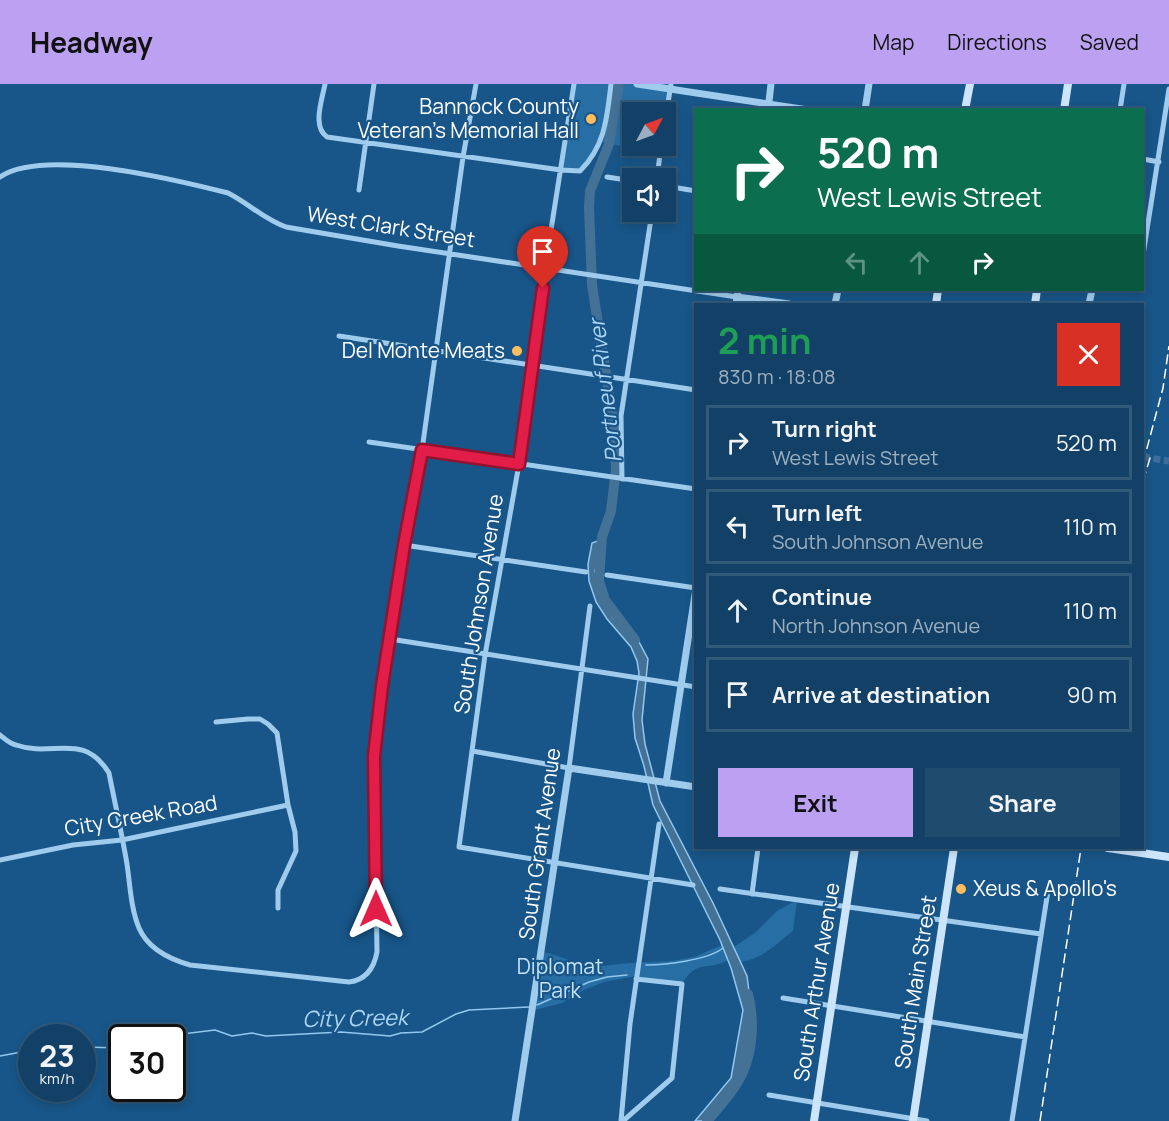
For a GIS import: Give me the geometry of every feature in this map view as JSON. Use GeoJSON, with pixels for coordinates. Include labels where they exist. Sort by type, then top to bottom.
{"type":"FeatureCollection","features":[{"type":"Feature","properties":{"kind":"main road"},"geometry":{"type":"LineString","coordinates":[[965,108],[970,84]]}},
{"type":"Feature","properties":{"kind":"main road"},"geometry":{"type":"LineString","coordinates":[[1064,108],[1068,84]]}},
{"type":"Feature","properties":{"kind":"main road","name":"South Arthur Avenue"},"geometry":{"type":"LineString","coordinates":[[814,1121],[855,849]]}},
{"type":"Feature","properties":{"kind":"main road","name":"South Main Street"},"geometry":{"type":"LineString","coordinates":[[913,1120],[954,849]]}},
{"type":"Feature","properties":{"kind":"main road"},"geometry":{"type":"LineString","coordinates":[[1115,849],[1169,857]]}},
{"type":"Feature","properties":{"kind":"street"},"geometry":{"type":"LineString","coordinates":[[325,84],[319,127],[327,137],[580,171],[589,163],[602,141],[611,84]]}},
{"type":"Feature","properties":{"kind":"street"},"geometry":{"type":"LineString","coordinates":[[359,190],[374,84]]}},
{"type":"Feature","properties":{"kind":"street"},"geometry":{"type":"LineString","coordinates":[[0,735],[14,745],[34,749],[80,749],[94,754],[109,773],[129,887],[139,929],[149,943],[168,959],[190,964],[339,981],[362,979],[372,968],[377,952],[374,756],[382,686],[404,545],[422,450],[463,157],[476,84]]}},
{"type":"Feature","properties":{"kind":"street","name":"South Johnson Avenue"},"geometry":{"type":"LineString","coordinates":[[555,863],[459,847],[486,655],[519,464],[545,268],[574,84]]}},
{"type":"Feature","properties":{"kind":"street"},"geometry":{"type":"LineString","coordinates":[[637,84],[671,86],[768,107],[771,84]]}},
{"type":"Feature","properties":{"kind":"street"},"geometry":{"type":"LineString","coordinates":[[865,108],[869,84]]}},
{"type":"Feature","properties":{"kind":"street"},"geometry":{"type":"LineString","coordinates":[[1120,108],[1124,84]]}},
{"type":"Feature","properties":{"kind":"street"},"geometry":{"type":"LineString","coordinates":[[668,102],[671,86]]}},
{"type":"Feature","properties":{"kind":"street"},"geometry":{"type":"LineString","coordinates":[[1144,249],[1169,89]]}},
{"type":"Feature","properties":{"kind":"street"},"geometry":{"type":"LineString","coordinates":[[1144,159],[1159,162]]}},
{"type":"Feature","properties":{"kind":"street","name":"West Clark Street"},"geometry":{"type":"LineString","coordinates":[[0,177],[30,165],[114,168],[228,193],[239,198],[274,223],[286,227],[694,291]]}},
{"type":"Feature","properties":{"kind":"street"},"geometry":{"type":"LineString","coordinates":[[607,177],[622,179]]}},
{"type":"Feature","properties":{"kind":"street"},"geometry":{"type":"LineString","coordinates":[[676,188],[694,191]]}},
{"type":"Feature","properties":{"kind":"street"},"geometry":{"type":"LineString","coordinates":[[622,479],[621,416],[650,222]]}},
{"type":"Feature","properties":{"kind":"street","name":"West Clark Street"},"geometry":{"type":"LineString","coordinates":[[696,291],[782,303]]}},
{"type":"Feature","properties":{"kind":"street"},"geometry":{"type":"LineString","coordinates":[[339,336],[694,390]]}},
{"type":"Feature","properties":{"kind":"street"},"geometry":{"type":"LineString","coordinates":[[369,442],[694,489]]}},
{"type":"Feature","properties":{"kind":"street"},"geometry":{"type":"LineString","coordinates":[[404,545],[586,572]]}},
{"type":"Feature","properties":{"kind":"street"},"geometry":{"type":"LineString","coordinates":[[607,575],[694,588]]}},
{"type":"Feature","properties":{"kind":"street"},"geometry":{"type":"LineString","coordinates":[[662,782],[681,685],[694,601]]}},
{"type":"Feature","properties":{"kind":"street","name":"South Grant Avenue"},"geometry":{"type":"LineString","coordinates":[[515,1121],[555,863],[590,606]]}},
{"type":"Feature","properties":{"kind":"street"},"geometry":{"type":"LineString","coordinates":[[390,639],[694,687]]}},
{"type":"Feature","properties":{"kind":"street"},"geometry":{"type":"LineString","coordinates":[[216,722],[248,718],[260,719],[277,733],[297,851],[278,890],[278,908]]}},
{"type":"Feature","properties":{"kind":"street"},"geometry":{"type":"LineString","coordinates":[[472,751],[694,787]]}},
{"type":"Feature","properties":{"kind":"street","name":"City Creek Road"},"geometry":{"type":"LineString","coordinates":[[0,860],[73,845],[122,840],[288,805]]}},
{"type":"Feature","properties":{"kind":"street"},"geometry":{"type":"LineString","coordinates":[[622,1121],[630,1024],[659,824]]}},
{"type":"Feature","properties":{"kind":"street"},"geometry":{"type":"LineString","coordinates":[[752,894],[758,849]]}},
{"type":"Feature","properties":{"kind":"street"},"geometry":{"type":"LineString","coordinates":[[555,863],[693,885]]}},
{"type":"Feature","properties":{"kind":"street"},"geometry":{"type":"LineString","coordinates":[[1012,1121],[1049,884]]}},
{"type":"Feature","properties":{"kind":"street"},"geometry":{"type":"LineString","coordinates":[[720,889],[1041,934]]}},
{"type":"Feature","properties":{"kind":"street"},"geometry":{"type":"LineString","coordinates":[[622,1121],[672,1078],[682,984],[636,979]]}},
{"type":"Feature","properties":{"kind":"street"},"geometry":{"type":"LineString","coordinates":[[783,998],[1026,1037]]}},
{"type":"Feature","properties":{"kind":"street"},"geometry":{"type":"LineString","coordinates":[[769,1095],[927,1121]]}},
{"type":"Feature","properties":{"kind":"green space"},"geometry":{"type":"Polygon","coordinates":[[[574,84],[671,84],[668,102],[622,102],[622,146],[602,142],[580,171],[561,170],[574,84]]]}},
{"type":"Feature","properties":{"kind":"green space"},"geometry":{"type":"Polygon","coordinates":[[[797,900],[793,931],[763,954],[741,962],[734,947],[756,932],[777,911],[797,900]]]}},
{"type":"Feature","properties":{"kind":"green space","name":"Diplomat Park"},"geometry":{"type":"Polygon","coordinates":[[[722,945],[728,960],[698,968],[682,984],[636,979],[636,976],[604,982],[562,1003],[531,1011],[541,951],[592,967],[672,961],[694,957],[722,945]]]}},
{"type":"Feature","properties":{"kind":"shaded area"},"geometry":{"type":"Polygon","coordinates":[[[603,539],[595,571],[601,598],[613,618],[632,633],[639,642],[648,659],[642,720],[645,744],[660,801],[713,903],[747,976],[751,1007],[750,1047],[737,1084],[707,1121],[695,1121],[731,1078],[743,1010],[720,940],[653,805],[635,738],[633,714],[639,673],[637,661],[631,647],[596,602],[589,581],[588,564],[592,543],[603,539]]]}},
{"type":"Feature","properties":{"kind":"waterway","name":"Portneuf River"},"geometry":{"type":"LineString","coordinates":[[619,84],[609,144],[590,191],[589,207],[592,285],[613,419],[616,469],[611,511],[602,537],[599,581],[605,600],[635,640]]}},
{"type":"Feature","properties":{"kind":"waterway","name":"City Creek"},"geometry":{"type":"LineString","coordinates":[[646,965],[697,959],[723,948]]}},
{"type":"Feature","properties":{"kind":"waterway","name":"City Creek"},"geometry":{"type":"LineString","coordinates":[[537,1005],[589,982],[627,975]]}},
{"type":"Feature","properties":{"kind":"waterway","name":"Portneuf River"},"geometry":{"type":"LineString","coordinates":[[707,1121],[736,1086],[744,1070],[750,1049],[752,1026],[748,994]]}},
{"type":"Feature","properties":{"kind":"waterway","name":"City Creek"},"geometry":{"type":"LineString","coordinates":[[186,1034],[215,1030],[232,1036],[252,1033],[266,1036],[341,1032],[390,1036],[422,1032],[456,1014],[469,1010],[529,1007]]}},
{"type":"Feature","properties":{"kind":"waterway","name":"City Creek"},"geometry":{"type":"LineString","coordinates":[[96,1047],[108,1048]]}},
{"type":"Feature","properties":{"kind":"waterway","name":"City Creek"},"geometry":{"type":"LineString","coordinates":[[0,1056],[18,1053]]}},
{"type":"Feature","properties":{"kind":"tunnel"},"geometry":{"type":"LineString","coordinates":[[1144,457],[1169,461]]}},
{"type":"Feature","properties":{"kind":"railway"},"geometry":{"type":"LineString","coordinates":[[1144,459],[1163,388],[1169,346]]}},
{"type":"Feature","properties":{"kind":"railway"},"geometry":{"type":"LineString","coordinates":[[1144,478],[1151,455]]}},
{"type":"Feature","properties":{"kind":"railway"},"geometry":{"type":"LineString","coordinates":[[1040,1121],[1081,849]]}},
{"type":"Feature","properties":{"kind":"place","name":"Bannock County Veteran's Memorial Hall"},"geometry":{"type":"Point","coordinates":[591,119]}},
{"type":"Feature","properties":{"kind":"place","name":"Del Monte Meats"},"geometry":{"type":"Point","coordinates":[517,351]}},
{"type":"Feature","properties":{"kind":"place","name":"Xeus & Apollo's"},"geometry":{"type":"Point","coordinates":[961,889]}},
{"type":"Feature","properties":{"kind":"route"},"geometry":{"type":"LineString","coordinates":[[376,909],[377,845],[374,756],[382,686],[404,545],[422,450],[519,464],[543,288]]}}]}
